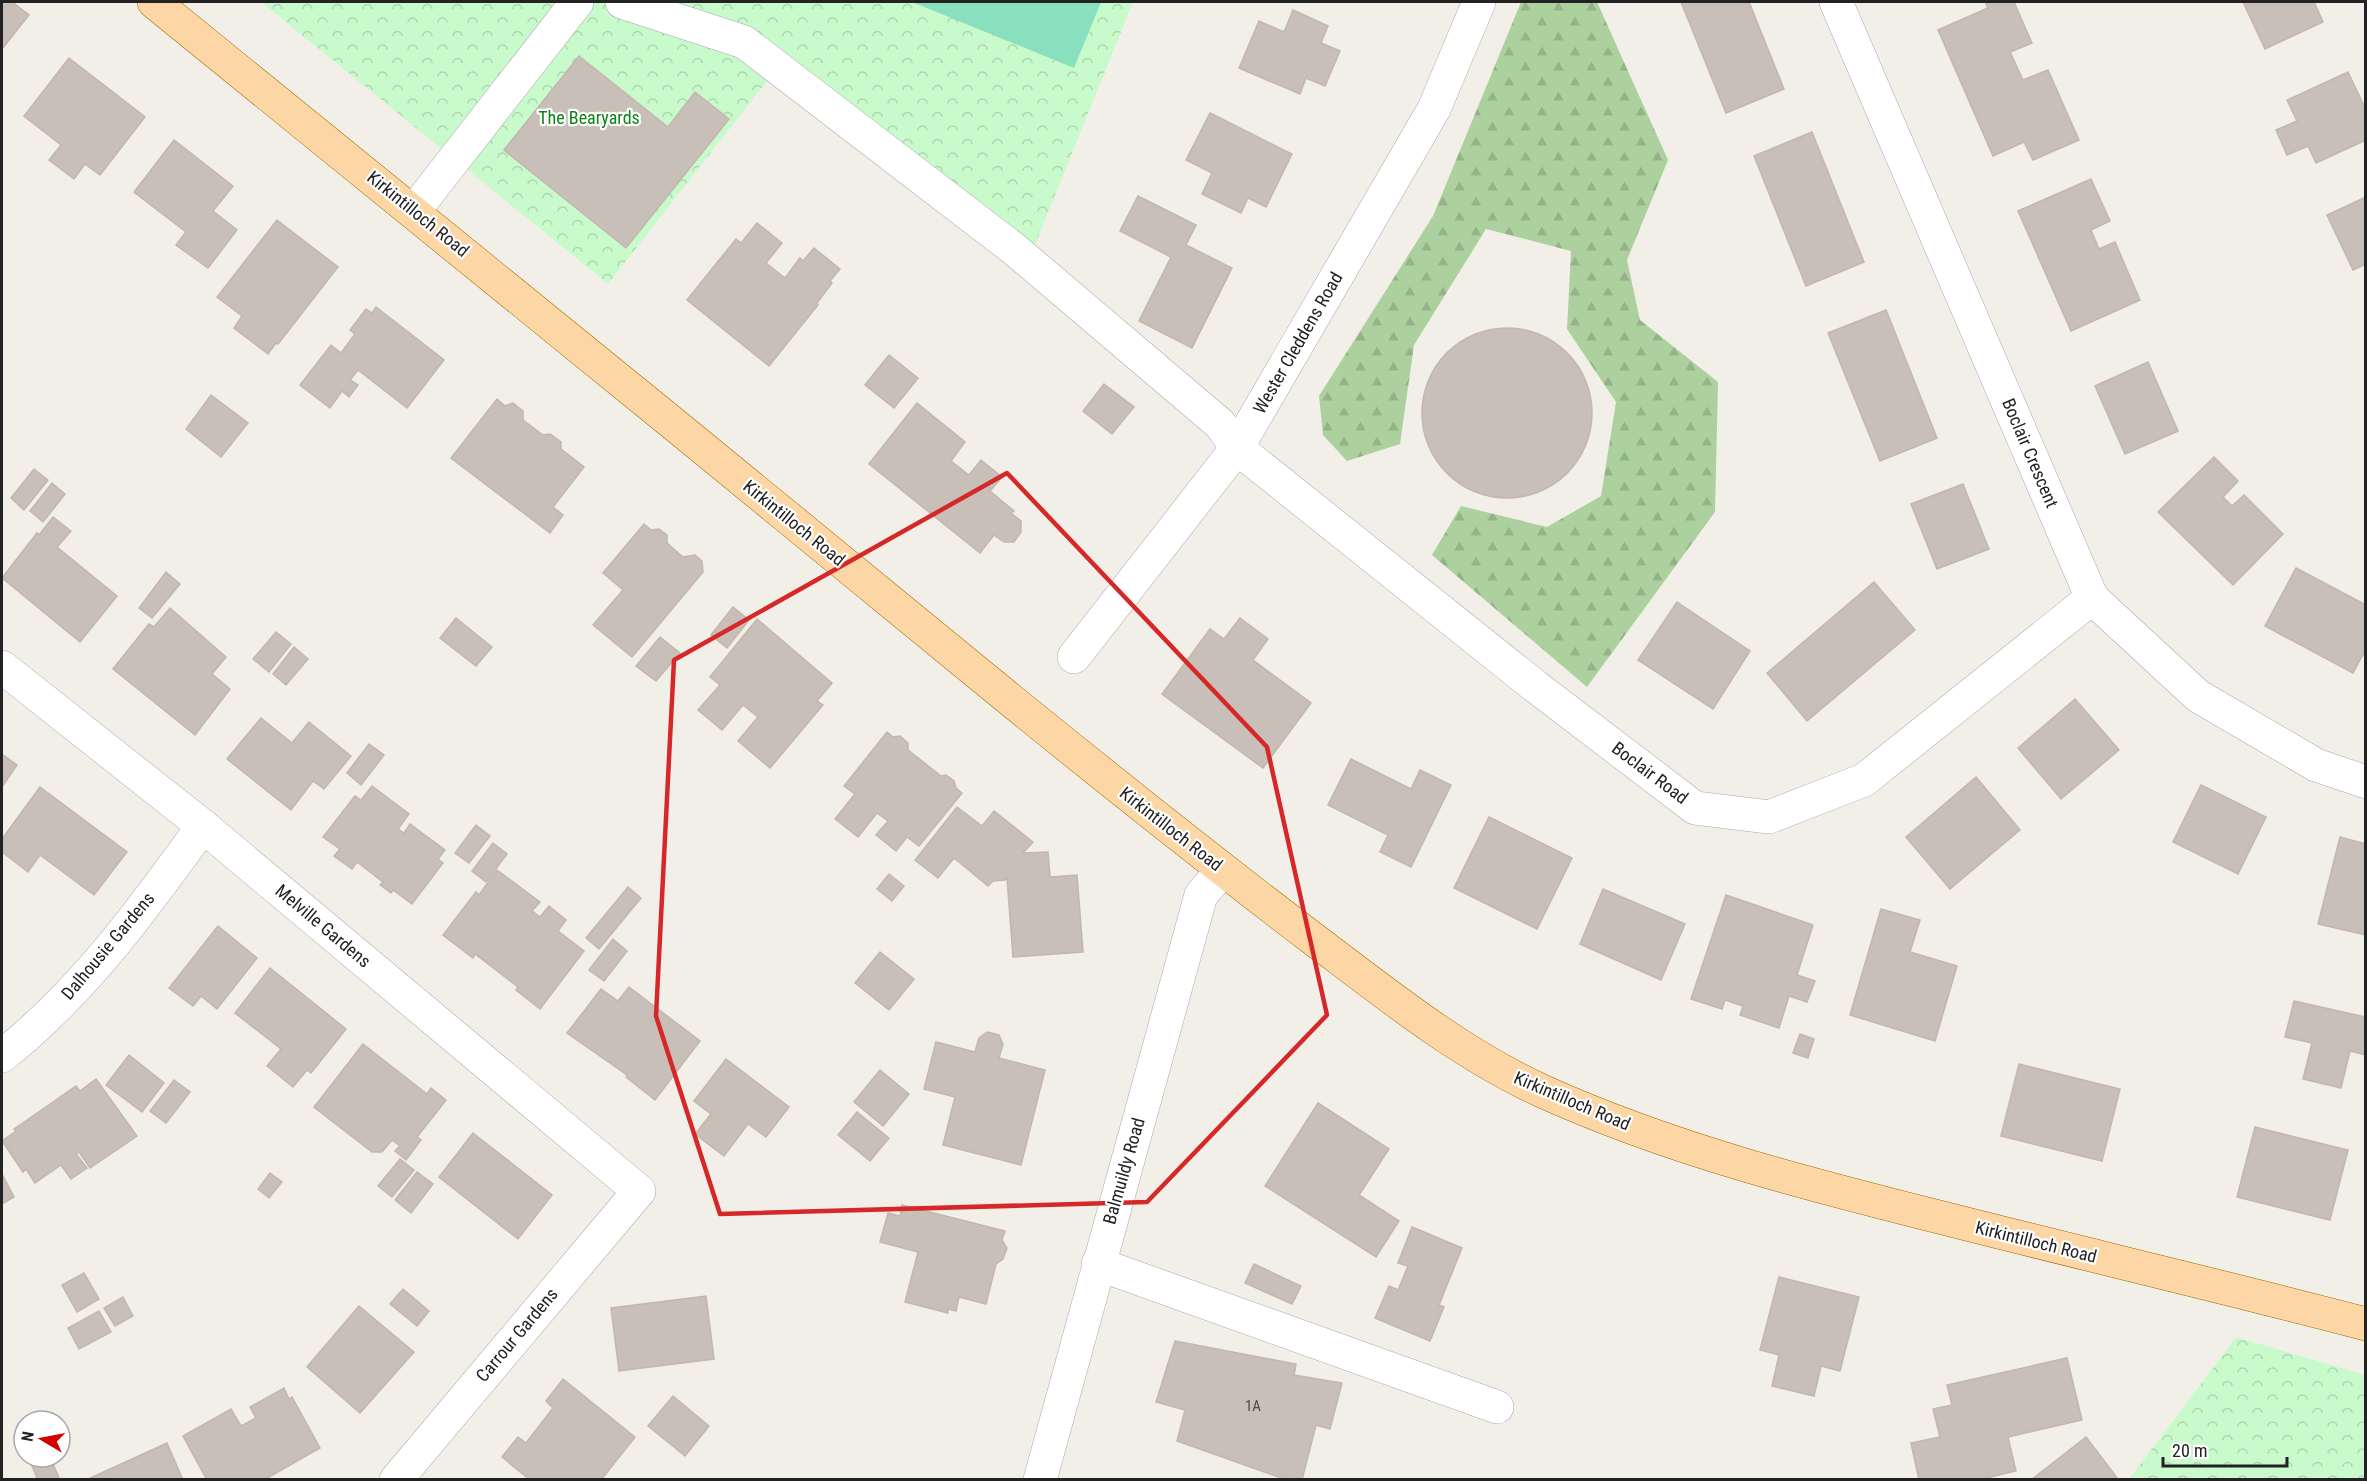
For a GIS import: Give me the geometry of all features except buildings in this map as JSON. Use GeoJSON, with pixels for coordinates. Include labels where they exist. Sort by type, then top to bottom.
{"type":"FeatureCollection","features":[{"type":"Feature","properties":{"kind":"main road","name":"Kirkintilloch Road"},"geometry":{"type":"LineString","coordinates":[[154,2],[414,211],[1046,730],[1223,870],[1381,990],[1492,1065],[1539,1089],[1603,1116],[1666,1140],[1772,1173],[2366,1323]]}},
{"type":"Feature","properties":{"kind":"street"},"geometry":{"type":"LineString","coordinates":[[414,211],[577,2]]}},
{"type":"Feature","properties":{"kind":"street","name":"Boclair Road"},"geometry":{"type":"LineString","coordinates":[[622,2],[744,42],[1014,249],[1220,424],[1237,448],[1535,686],[1695,808],[1768,817],[1864,780],[2092,598]]}},
{"type":"Feature","properties":{"kind":"street","name":"Wester Cleddens Road"},"geometry":{"type":"LineString","coordinates":[[1074,657],[1237,448],[1434,109],[1479,2]]}},
{"type":"Feature","properties":{"kind":"street","name":"Boclair Crescent"},"geometry":{"type":"LineString","coordinates":[[1836,2],[2092,598],[2198,696],[2316,765],[2366,782]]}},
{"type":"Feature","properties":{"kind":"street","name":"Melville Gardens"},"geometry":{"type":"LineString","coordinates":[[2,667],[203,826],[639,1191]]}},
{"type":"Feature","properties":{"kind":"street","name":"Dalhousie Gardens"},"geometry":{"type":"LineString","coordinates":[[2,1056],[36,1029],[124,934],[203,826]]}},
{"type":"Feature","properties":{"kind":"street","name":"Balmuildy Road"},"geometry":{"type":"LineString","coordinates":[[1040,1479],[1201,895],[1223,870]]}},
{"type":"Feature","properties":{"kind":"street","name":"Carrour Gardens"},"geometry":{"type":"LineString","coordinates":[[396,1479],[639,1191]]}},
{"type":"Feature","properties":{"kind":"street"},"geometry":{"type":"LineString","coordinates":[[1098,1264],[1497,1407]]}},
{"type":"Feature","properties":{"kind":"highlighted area"},"geometry":{"type":"Polygon","coordinates":[[[1007,473],[1267,747],[1327,1015],[1147,1202],[720,1214],[656,1016],[674,660],[1007,473]]]}},
{"type":"Feature","properties":{"kind":"green space","name":"The Bearyards"},"geometry":{"type":"Polygon","coordinates":[[[261,2],[1133,2],[1035,245],[767,81],[608,284],[261,2]]]}},
{"type":"Feature","properties":{"kind":"green space"},"geometry":{"type":"Polygon","coordinates":[[[912,2],[1101,2],[1074,68],[912,2]]]}},
{"type":"Feature","properties":{"kind":"green space"},"geometry":{"type":"Polygon","coordinates":[[[1521,2],[1597,2],[1668,160],[1627,260],[1640,320],[1718,382],[1715,512],[1587,687],[1432,555],[1461,506],[1547,527],[1601,496],[1616,402],[1567,329],[1571,251],[1486,229],[1414,345],[1400,444],[1347,461],[1323,435],[1319,396],[1433,216],[1521,2]]]}},
{"type":"Feature","properties":{"kind":"green space"},"geometry":{"type":"Polygon","coordinates":[[[2236,1337],[2365,1375],[2365,1479],[2129,1479],[2236,1337]]]}}]}
